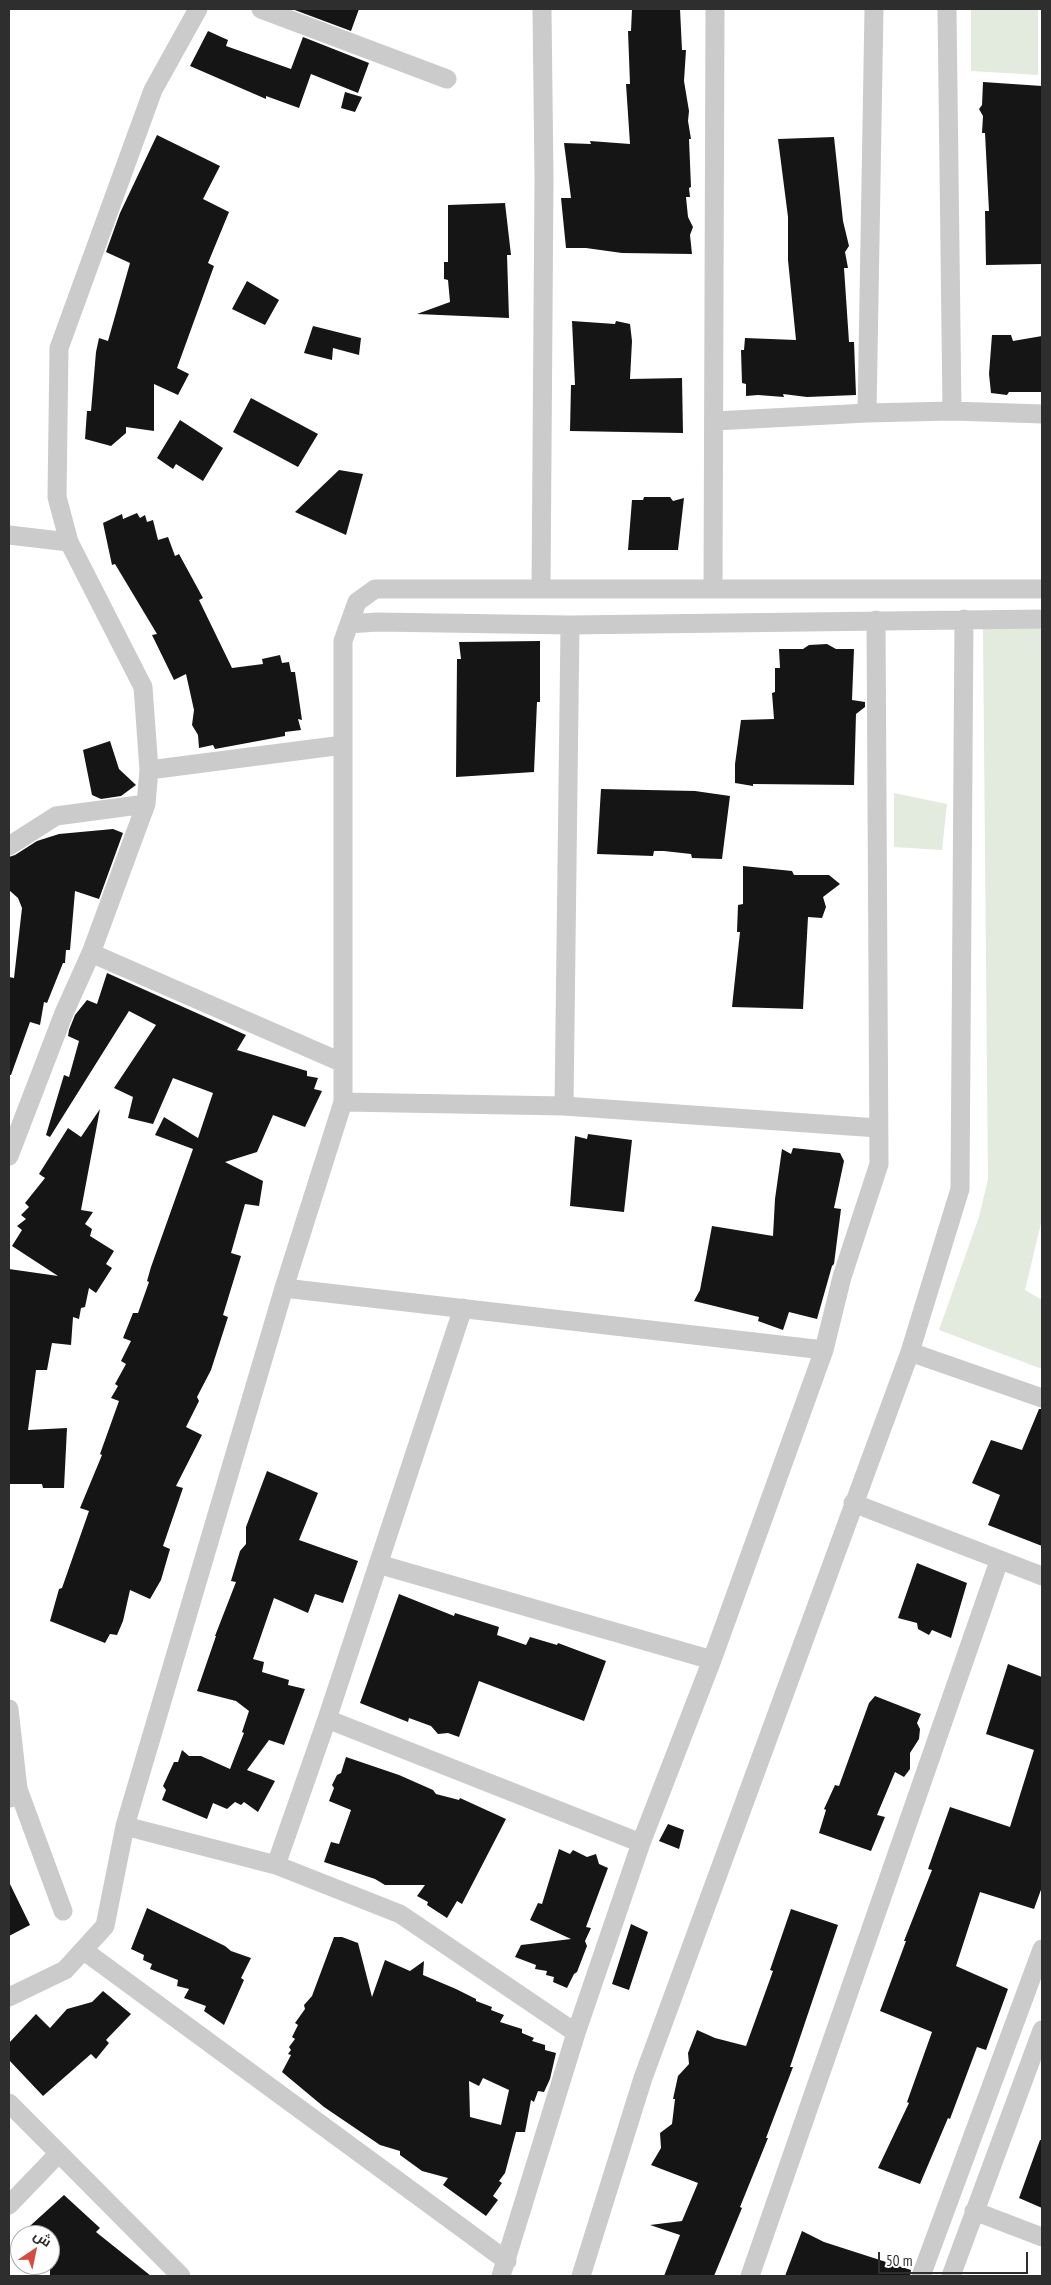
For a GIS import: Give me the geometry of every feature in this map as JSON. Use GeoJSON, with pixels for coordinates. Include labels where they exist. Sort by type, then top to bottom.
{"type":"FeatureCollection","features":[{"type":"Feature","properties":{"kind":"street"},"geometry":{"type":"LineString","coordinates":[[9,1156],[64,1013],[91,953],[146,804],[149,770],[143,686],[69,542],[57,497],[59,348],[153,90],[198,9]]}},
{"type":"Feature","properties":{"kind":"street"},"geometry":{"type":"LineString","coordinates":[[261,9],[447,79]]}},
{"type":"Feature","properties":{"kind":"street"},"geometry":{"type":"LineString","coordinates":[[541,589],[544,179],[542,9]]}},
{"type":"Feature","properties":{"kind":"street"},"geometry":{"type":"LineString","coordinates":[[713,589],[715,9]]}},
{"type":"Feature","properties":{"kind":"street"},"geometry":{"type":"LineString","coordinates":[[867,413],[874,9]]}},
{"type":"Feature","properties":{"kind":"street"},"geometry":{"type":"LineString","coordinates":[[947,9],[952,411]]}},
{"type":"Feature","properties":{"kind":"street"},"geometry":{"type":"LineString","coordinates":[[714,421],[867,413],[952,411],[1042,414]]}},
{"type":"Feature","properties":{"kind":"street"},"geometry":{"type":"LineString","coordinates":[[9,535],[69,542]]}},
{"type":"Feature","properties":{"kind":"street"},"geometry":{"type":"LineString","coordinates":[[9,1997],[65,1970],[105,1926],[125,1826],[284,1288],[343,1102],[343,640],[357,602],[375,589],[1042,589]]}},
{"type":"Feature","properties":{"kind":"street"},"geometry":{"type":"LineString","coordinates":[[581,2276],[643,2078],[853,1502],[910,1352],[960,1189],[964,619]]}},
{"type":"Feature","properties":{"kind":"street"},"geometry":{"type":"LineString","coordinates":[[349,624],[377,622],[570,625],[1042,619]]}},
{"type":"Feature","properties":{"kind":"street"},"geometry":{"type":"LineString","coordinates":[[83,1950],[504,2269],[576,2033],[640,1843],[712,1660],[824,1350],[842,1277],[879,1164],[876,620]]}},
{"type":"Feature","properties":{"kind":"street"},"geometry":{"type":"LineString","coordinates":[[564,1106],[570,625]]}},
{"type":"Feature","properties":{"kind":"street"},"geometry":{"type":"LineString","coordinates":[[149,770],[343,745]]}},
{"type":"Feature","properties":{"kind":"street"},"geometry":{"type":"LineString","coordinates":[[9,846],[56,816],[146,804]]}},
{"type":"Feature","properties":{"kind":"street"},"geometry":{"type":"LineString","coordinates":[[91,953],[343,1063]]}},
{"type":"Feature","properties":{"kind":"street"},"geometry":{"type":"LineString","coordinates":[[343,1102],[564,1106],[878,1128]]}},
{"type":"Feature","properties":{"kind":"street"},"geometry":{"type":"LineString","coordinates":[[284,1288],[824,1350]]}},
{"type":"Feature","properties":{"kind":"street"},"geometry":{"type":"LineString","coordinates":[[276,1865],[327,1720],[463,1308]]}},
{"type":"Feature","properties":{"kind":"street"},"geometry":{"type":"LineString","coordinates":[[910,1352],[1042,1398]]}},
{"type":"Feature","properties":{"kind":"street"},"geometry":{"type":"LineString","coordinates":[[853,1502],[999,1561],[1042,1576]]}},
{"type":"Feature","properties":{"kind":"street"},"geometry":{"type":"LineString","coordinates":[[750,2276],[999,1561]]}},
{"type":"Feature","properties":{"kind":"street"},"geometry":{"type":"LineString","coordinates":[[378,1564],[712,1660]]}},
{"type":"Feature","properties":{"kind":"street"},"geometry":{"type":"LineString","coordinates":[[9,1709],[13,1794],[63,1911]]}},
{"type":"Feature","properties":{"kind":"street"},"geometry":{"type":"LineString","coordinates":[[327,1720],[640,1843]]}},
{"type":"Feature","properties":{"kind":"street"},"geometry":{"type":"LineString","coordinates":[[125,1826],[276,1865],[400,1914],[576,2033]]}},
{"type":"Feature","properties":{"kind":"street"},"geometry":{"type":"LineString","coordinates":[[921,2276],[1042,1949]]}},
{"type":"Feature","properties":{"kind":"street"},"geometry":{"type":"LineString","coordinates":[[951,2276],[1042,2030]]}},
{"type":"Feature","properties":{"kind":"street"},"geometry":{"type":"LineString","coordinates":[[9,2103],[181,2276]]}},
{"type":"Feature","properties":{"kind":"street"},"geometry":{"type":"LineString","coordinates":[[9,2205],[59,2153]]}},
{"type":"Feature","properties":{"kind":"street"},"geometry":{"type":"LineString","coordinates":[[974,2211],[1042,2237]]}},
{"type":"Feature","properties":{"kind":"shaded area"},"geometry":{"type":"Polygon","coordinates":[[[971,9],[1038,9],[1038,75],[971,71],[971,9]]]}},
{"type":"Feature","properties":{"kind":"shaded area"},"geometry":{"type":"Polygon","coordinates":[[[1042,627],[1042,1219],[1025,1290],[1042,1300],[1042,1369],[939,1330],[979,1217],[988,1179],[983,629],[1042,627]]]}},
{"type":"Feature","properties":{"kind":"shaded area"},"geometry":{"type":"Polygon","coordinates":[[[894,793],[947,804],[942,850],[894,847],[894,793]]]}},
{"type":"Feature","properties":{"kind":"building"},"geometry":{"type":"Polygon","coordinates":[[[292,9],[359,9],[351,31],[292,9]]]}},
{"type":"Feature","properties":{"kind":"building"},"geometry":{"type":"Polygon","coordinates":[[[632,9],[680,9],[682,50],[686,50],[684,81],[691,139],[689,139],[691,187],[689,188],[690,197],[686,197],[688,217],[693,227],[690,235],[692,254],[622,253],[586,248],[566,248],[561,198],[571,198],[564,143],[591,144],[590,141],[630,144],[626,84],[630,84],[628,31],[631,31],[632,9]]]}},
{"type":"Feature","properties":{"kind":"building"},"geometry":{"type":"Polygon","coordinates":[[[208,31],[228,40],[226,46],[291,69],[303,37],[369,63],[358,93],[311,74],[299,108],[266,96],[266,99],[190,66],[208,31]]]}},
{"type":"Feature","properties":{"kind":"building"},"geometry":{"type":"Polygon","coordinates":[[[983,82],[1042,86],[1042,264],[986,265],[985,211],[989,211],[985,133],[982,133],[983,116],[979,109],[982,105],[983,82]]]}},
{"type":"Feature","properties":{"kind":"building"},"geometry":{"type":"Polygon","coordinates":[[[345,92],[362,97],[355,112],[341,108],[345,92]]]}},
{"type":"Feature","properties":{"kind":"building"},"geometry":{"type":"Polygon","coordinates":[[[157,135],[220,166],[203,199],[229,212],[208,263],[214,266],[177,368],[189,374],[178,395],[154,384],[154,431],[126,427],[126,433],[111,446],[85,439],[87,411],[91,411],[99,338],[108,341],[130,263],[106,252],[120,213],[157,135]]]}},
{"type":"Feature","properties":{"kind":"building"},"geometry":{"type":"Polygon","coordinates":[[[834,137],[843,221],[849,246],[845,252],[848,268],[844,268],[849,342],[854,342],[856,395],[807,397],[783,394],[784,397],[746,396],[746,384],[742,383],[741,350],[744,350],[745,338],[796,340],[788,260],[788,217],[778,139],[834,137]]]}},
{"type":"Feature","properties":{"kind":"building"},"geometry":{"type":"Polygon","coordinates":[[[505,203],[511,255],[507,255],[509,318],[417,314],[450,302],[448,280],[444,279],[444,262],[448,262],[448,205],[505,203]]]}},
{"type":"Feature","properties":{"kind":"building"},"geometry":{"type":"Polygon","coordinates":[[[247,281],[279,300],[265,325],[232,309],[247,281]]]}},
{"type":"Feature","properties":{"kind":"building"},"geometry":{"type":"Polygon","coordinates":[[[572,321],[615,324],[616,321],[630,324],[632,341],[630,379],[682,378],[683,433],[570,431],[571,385],[575,385],[572,321]]]}},
{"type":"Feature","properties":{"kind":"building"},"geometry":{"type":"Polygon","coordinates":[[[313,326],[361,338],[359,355],[333,348],[332,360],[304,353],[313,326]]]}},
{"type":"Feature","properties":{"kind":"building"},"geometry":{"type":"Polygon","coordinates":[[[992,335],[1011,335],[1013,341],[1042,336],[1042,392],[1009,392],[1007,395],[991,393],[989,374],[992,335]]]}},
{"type":"Feature","properties":{"kind":"building"},"geometry":{"type":"Polygon","coordinates":[[[251,398],[318,434],[298,467],[233,432],[251,398]]]}},
{"type":"Feature","properties":{"kind":"building"},"geometry":{"type":"Polygon","coordinates":[[[180,420],[223,448],[203,481],[176,464],[173,469],[157,458],[180,420]]]}},
{"type":"Feature","properties":{"kind":"building"},"geometry":{"type":"Polygon","coordinates":[[[339,470],[363,474],[346,535],[295,512],[339,470]]]}},
{"type":"Feature","properties":{"kind":"building"},"geometry":{"type":"Polygon","coordinates":[[[644,497],[670,497],[673,501],[684,498],[678,550],[628,550],[632,500],[643,500],[644,497]]]}},
{"type":"Feature","properties":{"kind":"building"},"geometry":{"type":"Polygon","coordinates":[[[137,513],[140,518],[145,515],[147,522],[153,520],[158,540],[168,537],[175,556],[179,554],[203,598],[199,600],[232,668],[263,664],[262,659],[280,655],[282,663],[289,662],[291,672],[295,672],[302,720],[298,719],[301,730],[285,732],[285,736],[215,749],[213,745],[199,748],[198,735],[192,725],[194,710],[186,674],[174,680],[152,635],[157,634],[115,564],[112,565],[103,523],[122,514],[123,519],[137,513]]]}},
{"type":"Feature","properties":{"kind":"building"},"geometry":{"type":"Polygon","coordinates":[[[540,641],[540,702],[537,702],[534,772],[456,777],[457,659],[461,659],[459,642],[540,641]]]}},
{"type":"Feature","properties":{"kind":"building"},"geometry":{"type":"Polygon","coordinates":[[[827,644],[836,649],[854,649],[852,700],[865,702],[865,707],[856,714],[854,785],[753,784],[753,786],[735,783],[735,764],[741,720],[774,719],[772,693],[775,692],[775,668],[780,668],[779,649],[803,649],[809,645],[827,644]]]}},
{"type":"Feature","properties":{"kind":"building"},"geometry":{"type":"Polygon","coordinates":[[[110,741],[119,769],[136,785],[121,796],[101,799],[92,795],[83,750],[110,741]]]}},
{"type":"Feature","properties":{"kind":"building"},"geometry":{"type":"Polygon","coordinates":[[[601,789],[695,791],[730,796],[722,859],[692,858],[691,854],[664,851],[654,851],[653,856],[597,854],[601,789]]]}},
{"type":"Feature","properties":{"kind":"building"},"geometry":{"type":"Polygon","coordinates":[[[113,829],[123,833],[99,899],[75,891],[70,950],[66,950],[65,963],[63,963],[47,1003],[44,1002],[40,1025],[30,1022],[11,1075],[9,1075],[9,977],[14,978],[22,908],[18,898],[9,890],[9,857],[37,841],[59,834],[113,829]]]}},
{"type":"Feature","properties":{"kind":"building"},"geometry":{"type":"Polygon","coordinates":[[[743,866],[792,871],[794,875],[829,875],[840,884],[823,897],[826,907],[822,918],[808,917],[803,1009],[732,1007],[740,932],[737,932],[738,905],[743,904],[743,866]]]}},
{"type":"Feature","properties":{"kind":"building"},"geometry":{"type":"Polygon","coordinates":[[[107,973],[246,1035],[237,1050],[307,1071],[307,1076],[318,1078],[314,1089],[322,1091],[305,1127],[273,1115],[257,1152],[225,1162],[263,1181],[259,1206],[245,1204],[231,1253],[241,1256],[223,1315],[228,1317],[211,1370],[197,1397],[199,1401],[186,1427],[202,1435],[176,1486],[183,1488],[163,1546],[170,1549],[161,1580],[150,1599],[130,1590],[123,1621],[117,1635],[110,1634],[105,1643],[50,1621],[59,1589],[62,1588],[89,1511],[80,1508],[102,1455],[100,1454],[119,1401],[111,1398],[118,1386],[115,1384],[126,1364],[121,1361],[131,1341],[123,1338],[133,1313],[138,1313],[149,1282],[147,1281],[151,1267],[193,1149],[155,1135],[164,1117],[198,1138],[213,1093],[173,1078],[153,1124],[128,1118],[133,1097],[114,1088],[156,1025],[129,1011],[50,1137],[46,1135],[64,1075],[69,1077],[79,1041],[68,1036],[69,1030],[75,1015],[87,1000],[97,1004],[107,973]]]}},
{"type":"Feature","properties":{"kind":"building"},"geometry":{"type":"Polygon","coordinates":[[[100,1109],[81,1210],[93,1212],[85,1224],[92,1229],[90,1236],[114,1251],[106,1264],[112,1268],[96,1293],[89,1288],[85,1307],[81,1308],[79,1319],[73,1317],[71,1345],[52,1343],[47,1370],[36,1370],[28,1430],[67,1428],[64,1488],[43,1488],[42,1484],[9,1484],[9,1269],[58,1276],[12,1246],[22,1230],[17,1226],[26,1219],[21,1215],[29,1207],[25,1203],[45,1178],[39,1174],[68,1128],[81,1137],[100,1109]]]}},
{"type":"Feature","properties":{"kind":"building"},"geometry":{"type":"Polygon","coordinates":[[[588,1134],[632,1140],[624,1212],[570,1206],[575,1136],[587,1139],[588,1134]]]}},
{"type":"Feature","properties":{"kind":"building"},"geometry":{"type":"Polygon","coordinates":[[[793,1148],[840,1153],[844,1161],[834,1208],[841,1209],[834,1264],[817,1319],[789,1312],[783,1330],[758,1321],[759,1317],[694,1301],[700,1290],[712,1226],[773,1236],[775,1199],[782,1149],[791,1154],[793,1148]]]}},
{"type":"Feature","properties":{"kind":"building"},"geometry":{"type":"Polygon","coordinates":[[[1039,1409],[1042,1409],[1042,1546],[988,1525],[1000,1495],[972,1483],[991,1440],[1022,1450],[1039,1409]]]}},
{"type":"Feature","properties":{"kind":"building"},"geometry":{"type":"Polygon","coordinates":[[[267,1471],[318,1493],[299,1540],[358,1561],[343,1603],[315,1594],[308,1613],[274,1598],[253,1659],[264,1662],[262,1672],[289,1680],[288,1685],[305,1689],[284,1745],[269,1740],[247,1770],[275,1781],[258,1812],[244,1802],[241,1805],[235,1802],[227,1809],[213,1803],[207,1819],[162,1800],[166,1790],[163,1786],[174,1762],[178,1762],[182,1750],[189,1756],[201,1756],[230,1769],[244,1733],[242,1732],[249,1711],[236,1701],[197,1691],[215,1636],[236,1582],[231,1581],[240,1551],[246,1544],[246,1527],[267,1471]]]}},
{"type":"Feature","properties":{"kind":"building"},"geometry":{"type":"Polygon","coordinates":[[[917,1563],[967,1583],[951,1638],[932,1630],[929,1635],[918,1629],[917,1623],[898,1618],[917,1563]]]}},
{"type":"Feature","properties":{"kind":"building"},"geometry":{"type":"Polygon","coordinates":[[[399,1594],[454,1616],[455,1613],[499,1627],[497,1635],[526,1645],[530,1637],[557,1645],[558,1643],[606,1661],[584,1721],[479,1681],[459,1737],[448,1733],[438,1734],[431,1726],[409,1718],[408,1722],[360,1703],[399,1594]]]}},
{"type":"Feature","properties":{"kind":"building"},"geometry":{"type":"Polygon","coordinates":[[[1008,1664],[1042,1677],[1042,1887],[1034,1909],[980,1892],[956,1966],[1008,1989],[986,2050],[977,2047],[950,2119],[948,2118],[920,2184],[878,2168],[909,2103],[907,2102],[932,2032],[880,2011],[906,1941],[904,1941],[932,1870],[928,1869],[950,1807],[1010,1827],[1034,1750],[986,1734],[1008,1664]]]}},
{"type":"Feature","properties":{"kind":"building"},"geometry":{"type":"Polygon","coordinates":[[[875,1696],[921,1714],[917,1723],[920,1729],[919,1739],[910,1753],[910,1769],[904,1777],[895,1772],[877,1815],[885,1817],[871,1851],[819,1833],[826,1810],[824,1809],[835,1785],[839,1786],[869,1703],[875,1696]]]}},
{"type":"Feature","properties":{"kind":"building"},"geometry":{"type":"Polygon","coordinates":[[[346,1757],[399,1775],[433,1790],[436,1794],[459,1800],[460,1798],[506,1819],[462,1904],[457,1901],[447,1918],[427,1905],[428,1902],[417,1896],[425,1885],[385,1885],[375,1879],[324,1862],[331,1842],[339,1844],[351,1810],[329,1801],[334,1788],[332,1785],[337,1775],[341,1773],[346,1757]]]}},
{"type":"Feature","properties":{"kind":"building"},"geometry":{"type":"Polygon","coordinates":[[[668,1824],[684,1830],[679,1849],[659,1841],[668,1824]]]}},
{"type":"Feature","properties":{"kind":"building"},"geometry":{"type":"Polygon","coordinates":[[[559,1849],[570,1854],[573,1850],[587,1857],[596,1854],[599,1864],[608,1868],[586,1927],[591,1928],[585,1941],[587,1946],[577,1972],[567,1988],[553,1982],[554,1977],[546,1975],[547,1971],[535,1969],[536,1965],[515,1957],[521,1945],[571,1939],[530,1920],[538,1903],[542,1904],[559,1849]]]}},
{"type":"Feature","properties":{"kind":"building"},"geometry":{"type":"Polygon","coordinates":[[[9,1882],[30,1925],[9,1936],[9,1882]]]}},
{"type":"Feature","properties":{"kind":"building"},"geometry":{"type":"Polygon","coordinates":[[[147,1908],[225,1946],[231,1951],[251,1958],[241,1978],[244,1980],[224,2025],[204,2011],[206,2006],[184,1998],[189,1989],[177,1986],[178,1980],[150,1969],[152,1964],[143,1960],[144,1955],[131,1949],[147,1908]]]}},
{"type":"Feature","properties":{"kind":"building"},"geometry":{"type":"Polygon","coordinates":[[[791,1909],[838,1925],[790,2067],[793,2067],[766,2138],[768,2138],[740,2207],[742,2208],[714,2276],[664,2276],[680,2235],[650,2225],[682,2221],[698,2183],[651,2165],[661,2148],[660,2133],[672,2124],[675,2099],[673,2099],[678,2076],[689,2064],[688,2053],[697,2030],[715,2038],[746,2046],[773,1971],[770,1970],[791,1909]]]}},
{"type":"Feature","properties":{"kind":"building"},"geometry":{"type":"Polygon","coordinates":[[[631,1924],[648,1932],[629,1990],[612,1984],[631,1924]]]}},
{"type":"Feature","properties":{"kind":"building"},"geometry":{"type":"Polygon","coordinates":[[[334,1937],[342,1937],[358,1943],[372,1997],[385,1960],[410,1971],[424,1961],[423,1975],[492,2007],[491,2010],[504,2015],[500,2022],[522,2029],[522,2033],[534,2038],[532,2041],[545,2045],[545,2050],[556,2053],[550,2079],[544,2092],[538,2091],[534,2102],[531,2100],[525,2132],[516,2132],[505,2173],[499,2181],[502,2183],[493,2196],[498,2200],[486,2216],[443,2185],[448,2178],[422,2171],[400,2155],[400,2151],[380,2145],[324,2107],[282,2072],[291,2055],[288,2054],[291,2050],[289,2047],[295,2039],[292,2037],[298,2025],[295,2023],[305,2009],[304,2005],[312,1996],[334,1937]],[[483,2078],[479,2086],[469,2081],[470,2117],[501,2125],[509,2090],[483,2078]]]}},
{"type":"Feature","properties":{"kind":"building"},"geometry":{"type":"Polygon","coordinates":[[[103,1991],[131,2014],[106,2040],[109,2043],[96,2059],[91,2054],[43,2096],[9,2060],[9,2043],[36,2014],[50,2028],[67,2009],[92,2002],[103,1991]]]}},
{"type":"Feature","properties":{"kind":"building"},"geometry":{"type":"Polygon","coordinates":[[[1040,2140],[1042,2140],[1042,2208],[1019,2198],[1040,2140]]]}},
{"type":"Feature","properties":{"kind":"building"},"geometry":{"type":"Polygon","coordinates":[[[64,2195],[100,2228],[96,2232],[151,2276],[50,2276],[60,2275],[60,2225],[31,2225],[64,2195]]]}},
{"type":"Feature","properties":{"kind":"building"},"geometry":{"type":"Polygon","coordinates":[[[802,2231],[824,2242],[911,2270],[910,2276],[785,2276],[802,2231]]]}}]}
